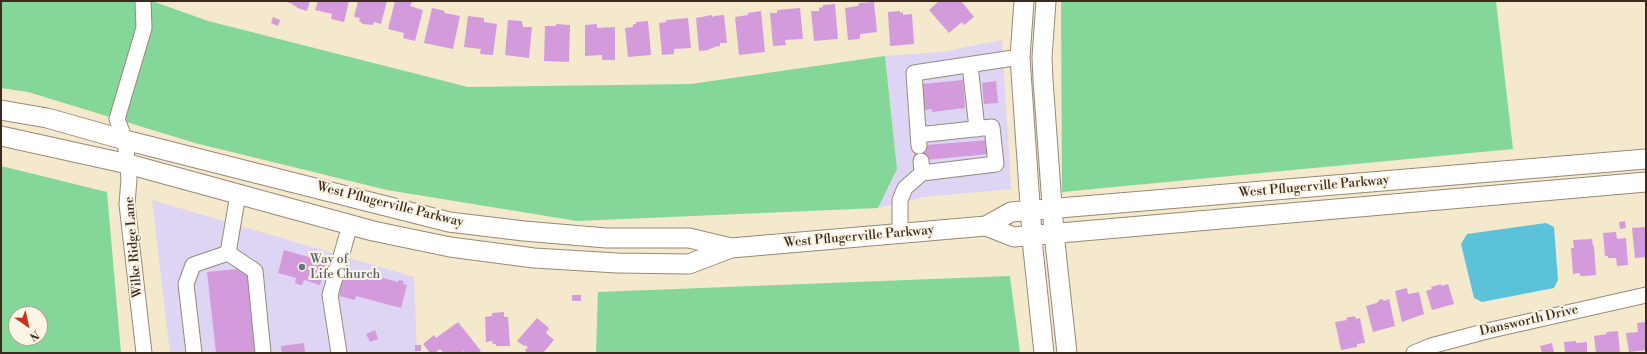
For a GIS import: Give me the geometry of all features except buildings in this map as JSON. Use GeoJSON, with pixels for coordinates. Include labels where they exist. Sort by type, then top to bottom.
{"type":"FeatureCollection","features":[{"type":"Feature","properties":{"kind":"main road"},"geometry":{"type":"LineString","coordinates":[[1024,1],[1020,57],[1032,236],[1044,353]]}},
{"type":"Feature","properties":{"kind":"main road"},"geometry":{"type":"LineString","coordinates":[[1046,1],[1042,57],[1043,80],[1054,233],[1067,353]]}},
{"type":"Feature","properties":{"kind":"main road"},"geometry":{"type":"LineString","coordinates":[[1020,57],[1028,58],[1034,64],[1043,80]]}},
{"type":"Feature","properties":{"kind":"main road","name":"West Pflugerville Parkway"},"geometry":{"type":"LineString","coordinates":[[1,110],[48,118],[125,140],[277,177],[448,222],[524,231],[606,238],[688,238],[731,248]]}},
{"type":"Feature","properties":{"kind":"main road","name":"West Pflugerville Parkway"},"geometry":{"type":"LineString","coordinates":[[1,136],[128,164],[373,231],[450,247],[542,258],[617,263],[689,264],[731,248],[986,226],[1011,212],[1646,159]]}},
{"type":"Feature","properties":{"kind":"main road"},"geometry":{"type":"LineString","coordinates":[[1490,172],[1492,196]]}},
{"type":"Feature","properties":{"kind":"main road","name":"West Pflugerville Parkway"},"geometry":{"type":"LineString","coordinates":[[986,226],[1014,237],[1032,236],[1646,182]]}},
{"type":"Feature","properties":{"kind":"street","name":"Wilke Ridge Lane"},"geometry":{"type":"LineString","coordinates":[[143,1],[144,28],[116,119],[125,140],[130,179],[127,204],[144,353]]}},
{"type":"Feature","properties":{"kind":"street"},"geometry":{"type":"LineString","coordinates":[[900,234],[900,200],[920,154],[914,73],[1020,57]]}},
{"type":"Feature","properties":{"kind":"street"},"geometry":{"type":"LineString","coordinates":[[970,65],[977,129]]}},
{"type":"Feature","properties":{"kind":"street"},"geometry":{"type":"LineString","coordinates":[[992,127],[996,164],[920,154],[977,129],[992,127]]}},
{"type":"Feature","properties":{"kind":"street"},"geometry":{"type":"LineString","coordinates":[[228,253],[238,194]]}},
{"type":"Feature","properties":{"kind":"street"},"geometry":{"type":"LineString","coordinates":[[339,353],[330,295],[350,225]]}},
{"type":"Feature","properties":{"kind":"street"},"geometry":{"type":"LineString","coordinates":[[194,353],[186,284],[193,265],[228,253]]}},
{"type":"Feature","properties":{"kind":"street"},"geometry":{"type":"LineString","coordinates":[[228,253],[254,271],[263,353]]}},
{"type":"Feature","properties":{"kind":"street","name":"Dansworth Drive"},"geometry":{"type":"LineString","coordinates":[[1414,353],[1431,346],[1487,331],[1646,295]]}},
{"type":"Feature","properties":{"kind":"shaded area"},"geometry":{"type":"Polygon","coordinates":[[[1002,40],[1011,189],[924,197],[878,208],[897,169],[885,56],[941,52],[1002,40]]]}},
{"type":"Feature","properties":{"kind":"shaded area"},"geometry":{"type":"Polygon","coordinates":[[[152,200],[414,277],[417,353],[170,353],[152,200]]]}},
{"type":"Feature","properties":{"kind":"green space"},"geometry":{"type":"Polygon","coordinates":[[[1,1],[152,1],[208,21],[468,87],[691,84],[885,56],[897,169],[878,208],[577,221],[387,190],[195,143],[28,92],[1,88],[1,1]]]}},
{"type":"Feature","properties":{"kind":"green space"},"geometry":{"type":"Polygon","coordinates":[[[1061,1],[1496,1],[1513,149],[1062,192],[1061,1]]]}},
{"type":"Feature","properties":{"kind":"green space"},"geometry":{"type":"Polygon","coordinates":[[[1,166],[107,192],[121,353],[1,353],[1,166]]]}},
{"type":"Feature","properties":{"kind":"green space"},"geometry":{"type":"Polygon","coordinates":[[[1010,276],[1020,353],[596,353],[598,292],[1010,276]]]}},
{"type":"Feature","properties":{"kind":"water"},"geometry":{"type":"Polygon","coordinates":[[[1546,223],[1554,227],[1558,280],[1554,288],[1482,302],[1474,298],[1461,244],[1467,234],[1546,223]]]}},
{"type":"Feature","properties":{"kind":"place","name":"Way of Life Church"},"geometry":{"type":"Point","coordinates":[302,267]}}]}
